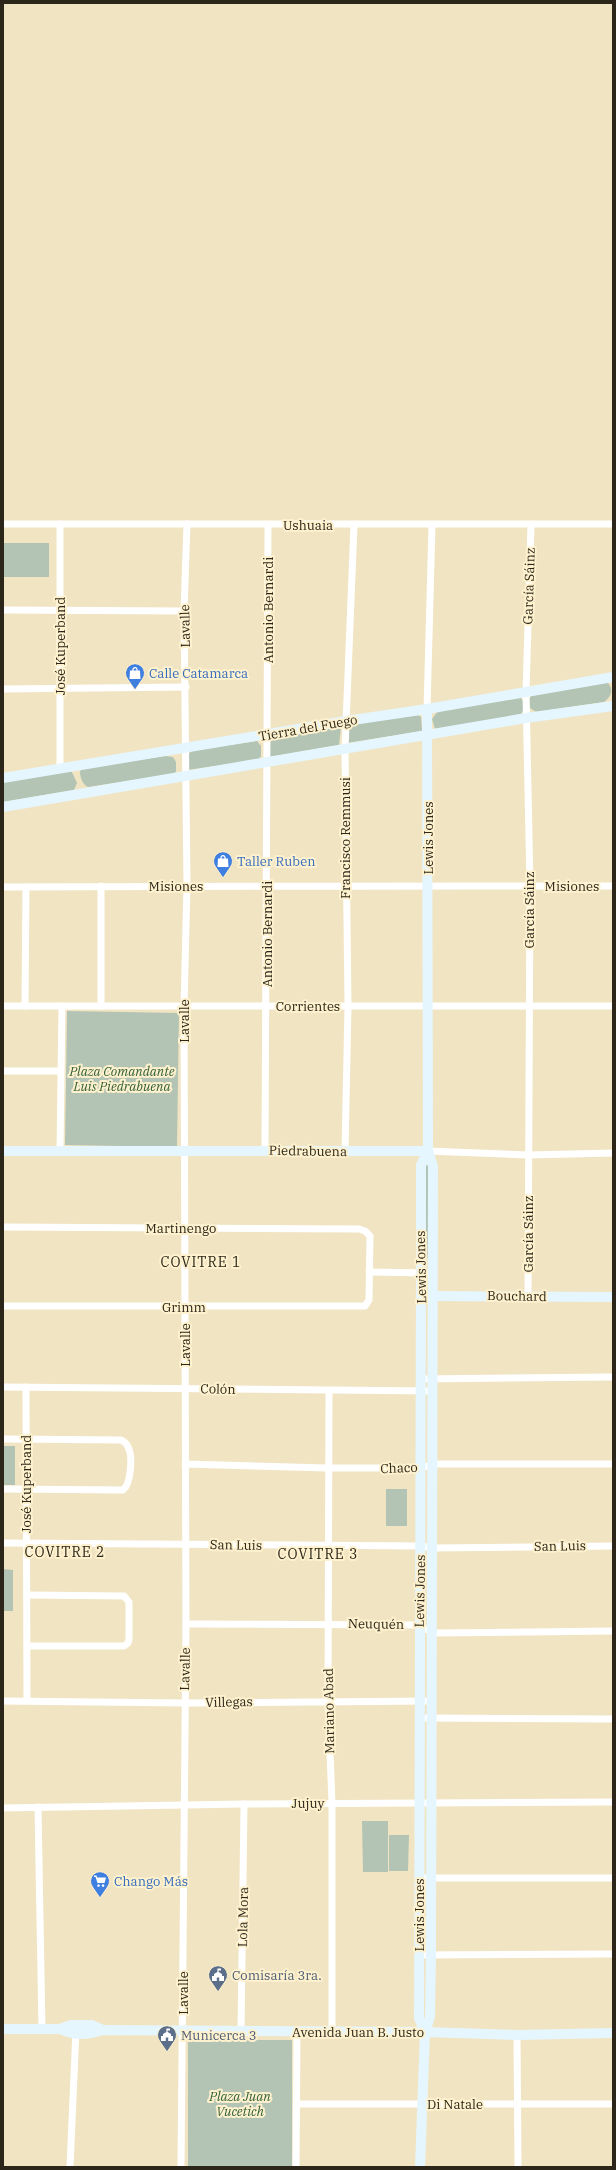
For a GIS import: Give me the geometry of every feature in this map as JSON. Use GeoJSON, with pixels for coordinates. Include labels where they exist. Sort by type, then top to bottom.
{"type":"FeatureCollection","features":[{"type":"Feature","properties":{"kind":"main road","name":"Tierra del Fuego"},"geometry":{"type":"LineString","coordinates":[[3,778],[346,721],[427,710],[613,677]]}},
{"type":"Feature","properties":{"kind":"main road","name":"Tierra del Fuego"},"geometry":{"type":"LineString","coordinates":[[3,807],[428,736],[526,718],[613,706]]}},
{"type":"Feature","properties":{"kind":"main road","name":"Lewis Jones"},"geometry":{"type":"LineString","coordinates":[[420,2167],[425,2032],[430,2017],[432,1803],[431,1718],[433,1633],[433,1166],[428,1151],[427,710]]}},
{"type":"Feature","properties":{"kind":"main road","name":"Piedrabuena"},"geometry":{"type":"LineString","coordinates":[[3,1151],[428,1151]]}},
{"type":"Feature","properties":{"kind":"main road","name":"Lewis Jones"},"geometry":{"type":"LineString","coordinates":[[425,2032],[419,2018],[419,1625],[421,1546],[421,1165],[428,1151]]}},
{"type":"Feature","properties":{"kind":"main road","name":"Bouchard"},"geometry":{"type":"LineString","coordinates":[[422,1296],[613,1297]]}},
{"type":"Feature","properties":{"kind":"main road","name":"Avenida Juan B. Justo"},"geometry":{"type":"LineString","coordinates":[[3,2029],[76,2030],[92,2025],[103,2030],[425,2032],[517,2035],[613,2033]]}},
{"type":"Feature","properties":{"kind":"street","name":"Ushuaia"},"geometry":{"type":"LineString","coordinates":[[3,524],[613,524]]}},
{"type":"Feature","properties":{"kind":"street","name":"José Kuperband"},"geometry":{"type":"LineString","coordinates":[[60,524],[60,769]]}},
{"type":"Feature","properties":{"kind":"street","name":"Lavalle"},"geometry":{"type":"LineString","coordinates":[[181,2167],[183,2031],[183,1804],[186,1624],[184,1007],[186,776],[184,748],[186,687],[184,611],[187,524]]}},
{"type":"Feature","properties":{"kind":"street","name":"Antonio Bernardi"},"geometry":{"type":"LineString","coordinates":[[265,1151],[267,1006],[268,525]]}},
{"type":"Feature","properties":{"kind":"street","name":"Francisco Remmusi"},"geometry":{"type":"LineString","coordinates":[[345,1152],[348,1006],[345,749],[354,525]]}},
{"type":"Feature","properties":{"kind":"street","name":"Lewis Jones"},"geometry":{"type":"LineString","coordinates":[[427,710],[432,525]]}},
{"type":"Feature","properties":{"kind":"street","name":"García Sáinz"},"geometry":{"type":"LineString","coordinates":[[528,1296],[530,886],[526,693],[531,525]]}},
{"type":"Feature","properties":{"kind":"street"},"geometry":{"type":"LineString","coordinates":[[3,610],[184,611]]}},
{"type":"Feature","properties":{"kind":"street"},"geometry":{"type":"LineString","coordinates":[[3,689],[186,687]]}},
{"type":"Feature","properties":{"kind":"street","name":"Misiones"},"geometry":{"type":"LineString","coordinates":[[3,887],[186,885],[346,887],[613,886]]}},
{"type":"Feature","properties":{"kind":"street"},"geometry":{"type":"LineString","coordinates":[[101,886],[101,1006]]}},
{"type":"Feature","properties":{"kind":"street"},"geometry":{"type":"LineString","coordinates":[[24,1006],[26,887]]}},
{"type":"Feature","properties":{"kind":"street","name":"Corrientes"},"geometry":{"type":"LineString","coordinates":[[3,1006],[613,1006]]}},
{"type":"Feature","properties":{"kind":"street"},"geometry":{"type":"LineString","coordinates":[[60,1151],[62,1006]]}},
{"type":"Feature","properties":{"kind":"street"},"geometry":{"type":"LineString","coordinates":[[3,1071],[60,1071]]}},
{"type":"Feature","properties":{"kind":"street","name":"Piedrabuena"},"geometry":{"type":"LineString","coordinates":[[428,1151],[528,1155],[613,1154]]}},
{"type":"Feature","properties":{"kind":"street","name":"Martinengo"},"geometry":{"type":"LineString","coordinates":[[3,1227],[359,1229],[365,1231],[370,1236],[369,1272]]}},
{"type":"Feature","properties":{"kind":"street"},"geometry":{"type":"LineString","coordinates":[[369,1272],[433,1273]]}},
{"type":"Feature","properties":{"kind":"street","name":"Grimm"},"geometry":{"type":"LineString","coordinates":[[3,1306],[365,1306],[369,1300],[369,1272]]}},
{"type":"Feature","properties":{"kind":"street"},"geometry":{"type":"LineString","coordinates":[[421,1379],[613,1377]]}},
{"type":"Feature","properties":{"kind":"street","name":"Colón"},"geometry":{"type":"LineString","coordinates":[[3,1387],[433,1391]]}},
{"type":"Feature","properties":{"kind":"street","name":"José Kuperband"},"geometry":{"type":"LineString","coordinates":[[26,1387],[28,1596],[27,1702]]}},
{"type":"Feature","properties":{"kind":"street","name":"Mariano Abad"},"geometry":{"type":"LineString","coordinates":[[329,1391],[327,1468],[328,1701],[332,1803],[332,2032]]}},
{"type":"Feature","properties":{"kind":"street"},"geometry":{"type":"LineString","coordinates":[[3,1439],[121,1440],[130,1448],[130,1481],[127,1487],[123,1490],[3,1489]]}},
{"type":"Feature","properties":{"kind":"street","name":"Chaco"},"geometry":{"type":"LineString","coordinates":[[185,1464],[327,1468],[421,1468],[433,1464],[613,1464]]}},
{"type":"Feature","properties":{"kind":"street","name":"San Luis"},"geometry":{"type":"LineString","coordinates":[[3,1543],[421,1546],[432,1548],[613,1546]]}},
{"type":"Feature","properties":{"kind":"street"},"geometry":{"type":"LineString","coordinates":[[28,1596],[124,1596],[129,1602],[129,1638],[128,1643],[124,1646],[28,1646]]}},
{"type":"Feature","properties":{"kind":"street","name":"Neuquén"},"geometry":{"type":"LineString","coordinates":[[186,1624],[419,1625],[433,1633]]}},
{"type":"Feature","properties":{"kind":"street"},"geometry":{"type":"LineString","coordinates":[[433,1633],[613,1631]]}},
{"type":"Feature","properties":{"kind":"street","name":"Villegas"},"geometry":{"type":"LineString","coordinates":[[3,1701],[185,1703],[432,1700]]}},
{"type":"Feature","properties":{"kind":"street"},"geometry":{"type":"LineString","coordinates":[[420,1718],[613,1719]]}},
{"type":"Feature","properties":{"kind":"street","name":"Jujuy"},"geometry":{"type":"LineString","coordinates":[[3,1808],[183,1804],[613,1802]]}},
{"type":"Feature","properties":{"kind":"street","name":"Lola Mora"},"geometry":{"type":"LineString","coordinates":[[241,2031],[244,1804]]}},
{"type":"Feature","properties":{"kind":"street"},"geometry":{"type":"LineString","coordinates":[[38,1807],[42,2030]]}},
{"type":"Feature","properties":{"kind":"street"},"geometry":{"type":"LineString","coordinates":[[419,1878],[613,1878]]}},
{"type":"Feature","properties":{"kind":"street"},"geometry":{"type":"LineString","coordinates":[[419,1955],[613,1954]]}},
{"type":"Feature","properties":{"kind":"street"},"geometry":{"type":"LineString","coordinates":[[70,2167],[76,2030]]}},
{"type":"Feature","properties":{"kind":"street"},"geometry":{"type":"LineString","coordinates":[[296,2167],[297,2032]]}},
{"type":"Feature","properties":{"kind":"street"},"geometry":{"type":"LineString","coordinates":[[517,2035],[519,2103],[518,2167]]}},
{"type":"Feature","properties":{"kind":"street","name":"Di Natale"},"geometry":{"type":"LineString","coordinates":[[297,2104],[613,2104]]}},
{"type":"Feature","properties":{"kind":"green space"},"geometry":{"type":"Polygon","coordinates":[[[3,543],[49,543],[49,577],[3,577],[3,543]]]}},
{"type":"Feature","properties":{"kind":"green space"},"geometry":{"type":"Polygon","coordinates":[[[607,682],[611,687],[611,692],[609,697],[604,702],[536,712],[530,708],[529,699],[531,696],[607,682]]]}},
{"type":"Feature","properties":{"kind":"green space"},"geometry":{"type":"Polygon","coordinates":[[[520,697],[524,706],[520,715],[435,729],[432,719],[438,711],[520,697]]]}},
{"type":"Feature","properties":{"kind":"green space"},"geometry":{"type":"Polygon","coordinates":[[[418,715],[421,717],[422,731],[347,743],[348,732],[355,724],[418,715]]]}},
{"type":"Feature","properties":{"kind":"green space"},"geometry":{"type":"Polygon","coordinates":[[[341,727],[339,745],[270,757],[268,741],[272,738],[341,727]]]}},
{"type":"Feature","properties":{"kind":"green space"},"geometry":{"type":"Polygon","coordinates":[[[257,741],[261,746],[261,756],[258,760],[187,770],[188,754],[193,750],[257,741]]]}},
{"type":"Feature","properties":{"kind":"green space"},"geometry":{"type":"Polygon","coordinates":[[[165,756],[173,757],[176,762],[176,772],[173,774],[88,787],[84,784],[81,778],[80,771],[83,768],[165,756]]]}},
{"type":"Feature","properties":{"kind":"green space"},"geometry":{"type":"Polygon","coordinates":[[[71,770],[77,783],[74,790],[3,802],[3,781],[71,770]]]}},
{"type":"Feature","properties":{"kind":"green space","name":"Plaza Comandante Luis Piedrabuena"},"geometry":{"type":"Polygon","coordinates":[[[67,1011],[179,1013],[177,1147],[65,1145],[67,1011]]]}},
{"type":"Feature","properties":{"kind":"green space"},"geometry":{"type":"Polygon","coordinates":[[[425,1165],[429,1165],[429,1258],[425,1258],[425,1165]]]}},
{"type":"Feature","properties":{"kind":"green space"},"geometry":{"type":"Polygon","coordinates":[[[3,1446],[15,1446],[15,1485],[3,1485],[3,1446]]]}},
{"type":"Feature","properties":{"kind":"green space"},"geometry":{"type":"Polygon","coordinates":[[[386,1489],[407,1489],[407,1526],[386,1526],[386,1489]]]}},
{"type":"Feature","properties":{"kind":"green space"},"geometry":{"type":"Polygon","coordinates":[[[3,1569],[13,1570],[13,1611],[3,1611],[3,1569]]]}},
{"type":"Feature","properties":{"kind":"green space"},"geometry":{"type":"Polygon","coordinates":[[[362,1821],[388,1821],[388,1872],[363,1872],[362,1821]]]}},
{"type":"Feature","properties":{"kind":"green space"},"geometry":{"type":"Polygon","coordinates":[[[389,1835],[409,1835],[408,1871],[389,1871],[389,1835]]]}},
{"type":"Feature","properties":{"kind":"green space","name":"Plaza Juan Vucetich"},"geometry":{"type":"Polygon","coordinates":[[[188,2040],[292,2040],[292,2167],[188,2167],[188,2040]]]}},
{"type":"Feature","properties":{"kind":"place","name":"Calle Catamarca"},"geometry":{"type":"Point","coordinates":[135,690]}},
{"type":"Feature","properties":{"kind":"place","name":"Taller Ruben"},"geometry":{"type":"Point","coordinates":[223,878]}},
{"type":"Feature","properties":{"kind":"place","name":"Chango Más"},"geometry":{"type":"Point","coordinates":[100,1898]}},
{"type":"Feature","properties":{"kind":"place","name":"Comisaría 3ra."},"geometry":{"type":"Point","coordinates":[218,1992]}},
{"type":"Feature","properties":{"kind":"place","name":"Municerca 3"},"geometry":{"type":"Point","coordinates":[167,2052]}},
{"type":"Feature","properties":{"kind":"district","name":"COVITRE 1"},"geometry":{"type":"Point","coordinates":[201,1262]}},
{"type":"Feature","properties":{"kind":"district","name":"COVITRE 2"},"geometry":{"type":"Point","coordinates":[65,1552]}},
{"type":"Feature","properties":{"kind":"district","name":"COVITRE 3"},"geometry":{"type":"Point","coordinates":[318,1554]}}]}
